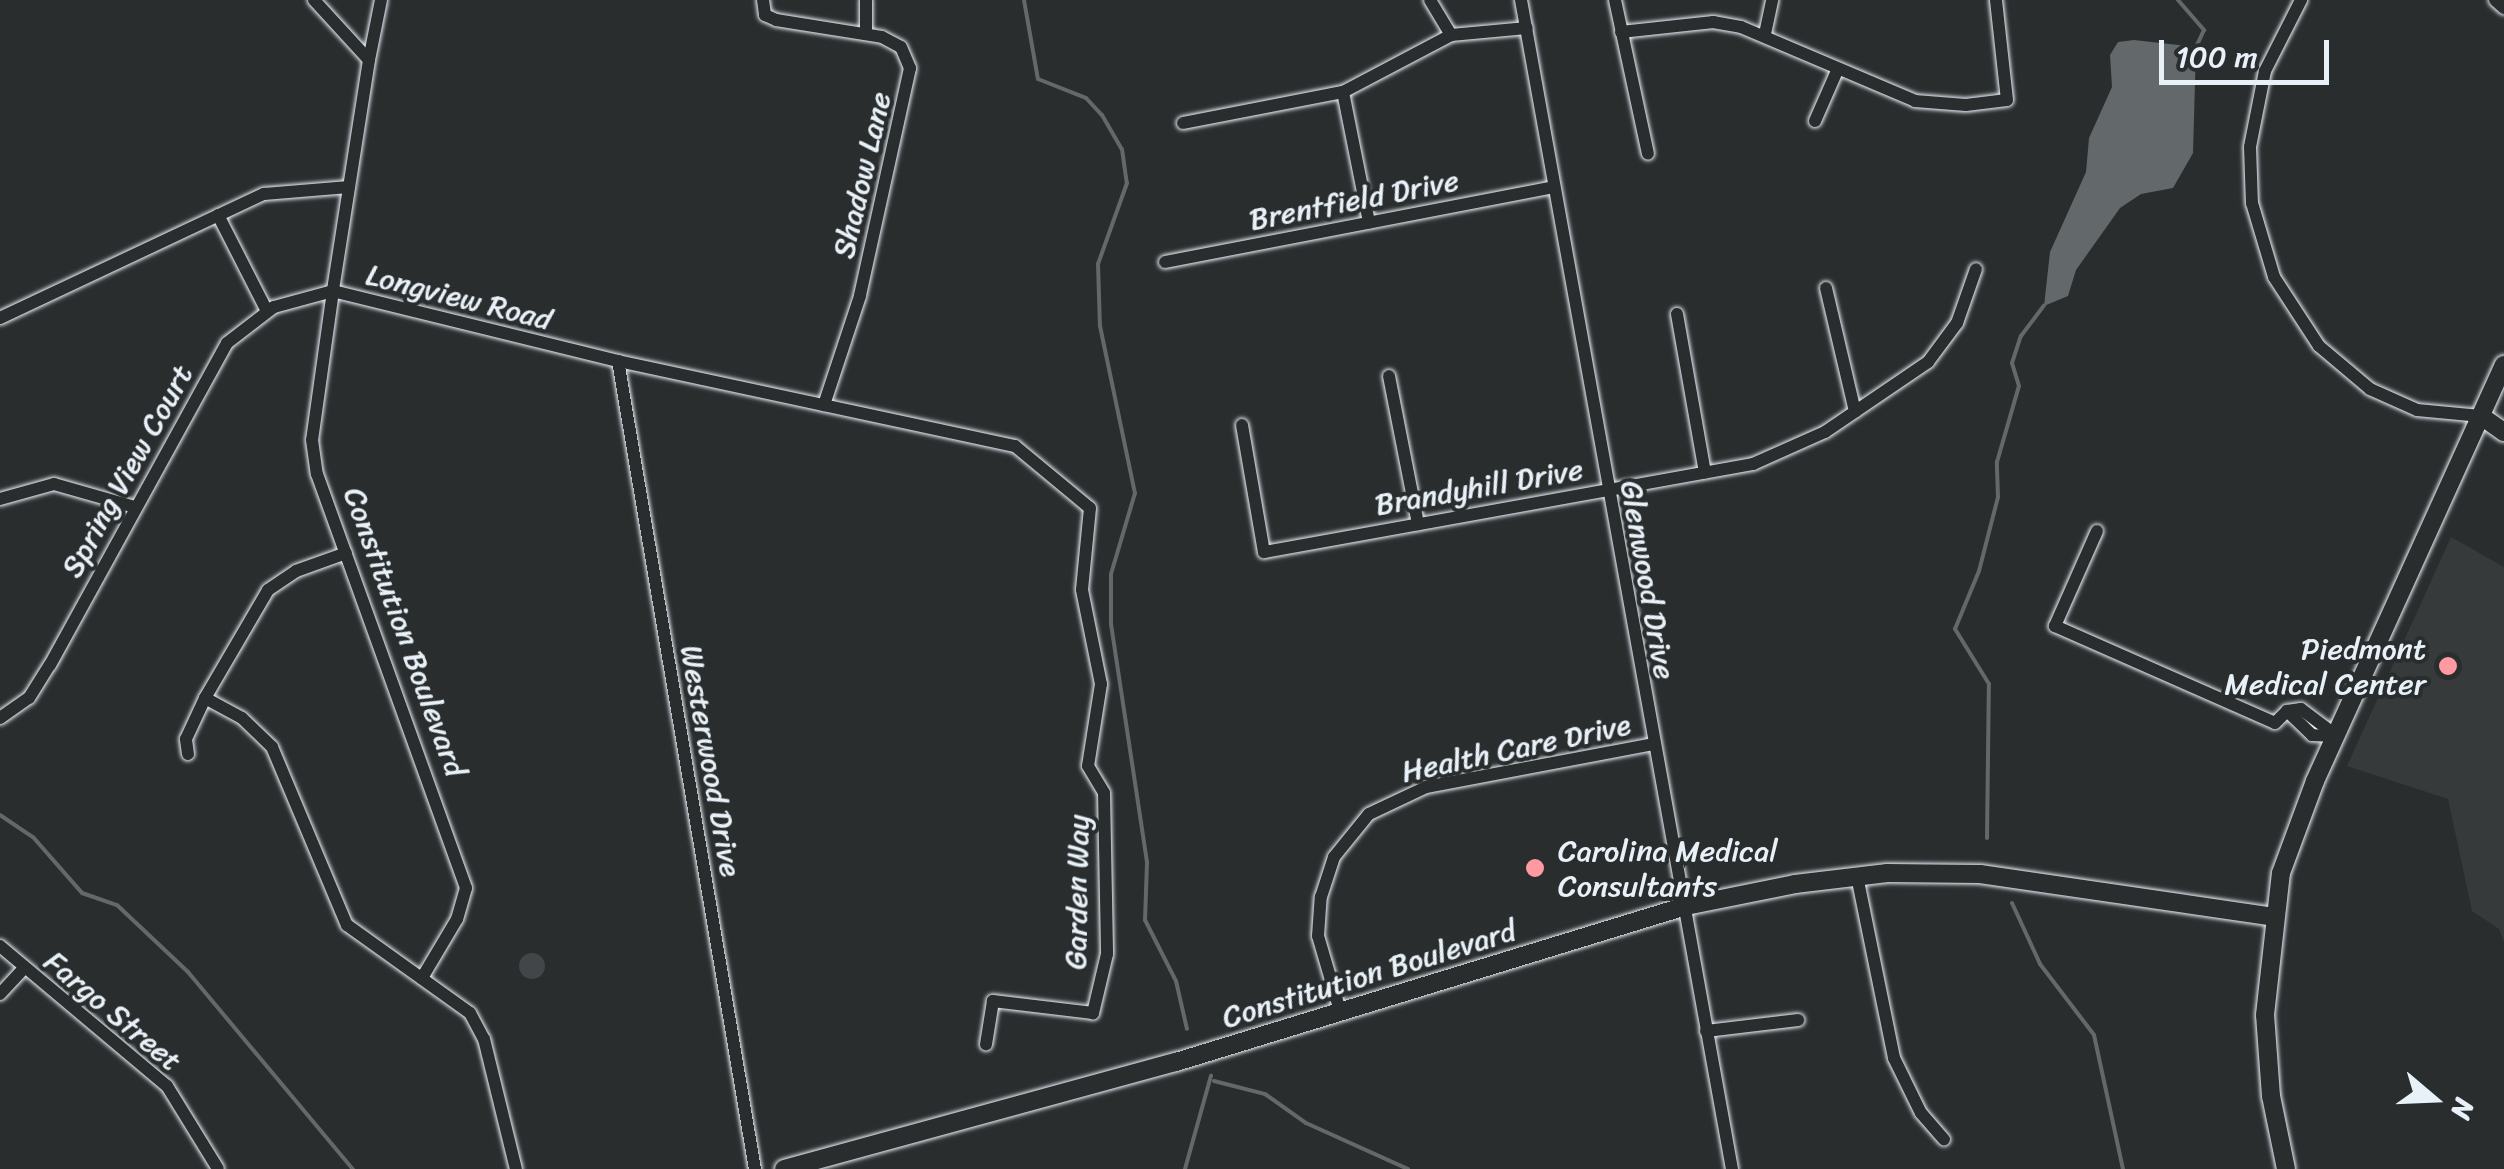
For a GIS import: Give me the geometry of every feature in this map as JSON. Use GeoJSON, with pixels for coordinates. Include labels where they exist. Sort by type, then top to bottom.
{"type":"FeatureCollection","features":[{"type":"Feature","properties":{"kind":"street"},"geometry":{"type":"LineString","coordinates":[[314,0],[369,60]]}},
{"type":"Feature","properties":{"kind":"street","name":"Longview Road"},"geometry":{"type":"LineString","coordinates":[[381,0],[333,291],[618,361],[824,405]]}},
{"type":"Feature","properties":{"kind":"street","name":"Shadow Lane"},"geometry":{"type":"LineString","coordinates":[[763,0],[766,15],[776,20],[866,31],[901,46],[910,68],[860,296],[824,405]]}},
{"type":"Feature","properties":{"kind":"street"},"geometry":{"type":"LineString","coordinates":[[866,0],[866,31]]}},
{"type":"Feature","properties":{"kind":"street"},"geometry":{"type":"LineString","coordinates":[[1430,0],[1452,36]]}},
{"type":"Feature","properties":{"kind":"street","name":"Glenwood Drive"},"geometry":{"type":"LineString","coordinates":[[1520,0],[1732,1169]]}},
{"type":"Feature","properties":{"kind":"street"},"geometry":{"type":"LineString","coordinates":[[1615,0],[1648,154]]}},
{"type":"Feature","properties":{"kind":"street"},"geometry":{"type":"LineString","coordinates":[[1765,34],[1772,0]]}},
{"type":"Feature","properties":{"kind":"street"},"geometry":{"type":"LineString","coordinates":[[1621,32],[1712,22],[1765,34],[1837,71],[1915,101],[2007,100],[1996,0]]}},
{"type":"Feature","properties":{"kind":"street"},"geometry":{"type":"LineString","coordinates":[[2301,0],[2265,72],[2250,147],[2252,203],[2274,277],[2303,326],[2353,377],[2417,410],[2481,416],[2504,414]]}},
{"type":"Feature","properties":{"kind":"street"},"geometry":{"type":"LineString","coordinates":[[2495,0],[2504,8]]}},
{"type":"Feature","properties":{"kind":"street"},"geometry":{"type":"LineString","coordinates":[[1183,122],[1343,92],[1452,36],[1526,28]]}},
{"type":"Feature","properties":{"kind":"street"},"geometry":{"type":"LineString","coordinates":[[1815,122],[1837,71]]}},
{"type":"Feature","properties":{"kind":"street"},"geometry":{"type":"LineString","coordinates":[[1343,92],[1369,222]]}},
{"type":"Feature","properties":{"kind":"street"},"geometry":{"type":"LineString","coordinates":[[0,318],[264,194],[349,187]]}},
{"type":"Feature","properties":{"kind":"street","name":"Brentfield Drive"},"geometry":{"type":"LineString","coordinates":[[1164,262],[1553,187]]}},
{"type":"Feature","properties":{"kind":"street"},"geometry":{"type":"LineString","coordinates":[[218,215],[267,311]]}},
{"type":"Feature","properties":{"kind":"street","name":"Brandyhill Drive"},"geometry":{"type":"LineString","coordinates":[[1242,425],[1264,552],[1705,473],[1796,448],[1886,396],[1942,347],[1976,269]]}},
{"type":"Feature","properties":{"kind":"street"},"geometry":{"type":"LineString","coordinates":[[1826,288],[1855,412]]}},
{"type":"Feature","properties":{"kind":"street","name":"Spring View Court"},"geometry":{"type":"LineString","coordinates":[[0,718],[29,698],[228,343],[267,311],[308,293],[333,291]]}},
{"type":"Feature","properties":{"kind":"street","name":"Constitution Boulevard"},"geometry":{"type":"LineString","coordinates":[[333,291],[312,440],[317,474],[466,888],[457,919],[422,978]]}},
{"type":"Feature","properties":{"kind":"street"},"geometry":{"type":"LineString","coordinates":[[1677,314],[1705,473]]}},
{"type":"Feature","properties":{"kind":"street","name":"Westerwood Drive"},"geometry":{"type":"LineString","coordinates":[[618,361],[755,1169]]}},
{"type":"Feature","properties":{"kind":"street"},"geometry":{"type":"LineString","coordinates":[[2286,1169],[2266,1056],[2274,917],[2297,826],[2504,365]]}},
{"type":"Feature","properties":{"kind":"street"},"geometry":{"type":"LineString","coordinates":[[1389,376],[1418,524]]}},
{"type":"Feature","properties":{"kind":"street","name":"Garden Way"},"geometry":{"type":"LineString","coordinates":[[824,405],[1015,446],[1092,513],[1082,590],[1101,690],[1088,766],[1104,793],[1108,954],[1094,1013],[993,1001],[986,1044]]}},
{"type":"Feature","properties":{"kind":"street"},"geometry":{"type":"LineString","coordinates":[[2481,416],[2504,432]]}},
{"type":"Feature","properties":{"kind":"street"},"geometry":{"type":"LineString","coordinates":[[0,499],[54,484],[135,506]]}},
{"type":"Feature","properties":{"kind":"street"},"geometry":{"type":"LineString","coordinates":[[2097,531],[2055,626],[2275,722],[2286,711],[2318,716],[2336,736]]}},
{"type":"Feature","properties":{"kind":"street"},"geometry":{"type":"LineString","coordinates":[[188,754],[186,739],[205,698],[268,590],[346,552]]}},
{"type":"Feature","properties":{"kind":"street"},"geometry":{"type":"LineString","coordinates":[[205,698],[242,718],[272,746],[348,925],[470,1012],[484,1039],[516,1169]]}},
{"type":"Feature","properties":{"kind":"street","name":"Health Care Drive"},"geometry":{"type":"LineString","coordinates":[[1340,1011],[1318,936],[1321,898],[1334,857],[1370,814],[1426,787],[1653,744]]}},
{"type":"Feature","properties":{"kind":"street","name":"Constitution Boulevard"},"geometry":{"type":"LineString","coordinates":[[784,1169],[1340,1011],[1686,906],[1857,876],[1980,874],[2274,917]]}},
{"type":"Feature","properties":{"kind":"street"},"geometry":{"type":"LineString","coordinates":[[1857,876],[1894,1058],[1921,1112],[1944,1139]]}},
{"type":"Feature","properties":{"kind":"street","name":"Fargo Street"},"geometry":{"type":"LineString","coordinates":[[0,946],[167,1086],[218,1169]]}},
{"type":"Feature","properties":{"kind":"street"},"geometry":{"type":"LineString","coordinates":[[0,994],[24,968]]}},
{"type":"Feature","properties":{"kind":"street"},"geometry":{"type":"LineString","coordinates":[[1706,1031],[1798,1020]]}},
{"type":"Feature","properties":{"kind":"shaded area"},"geometry":{"type":"Polygon","coordinates":[[[2134,40],[2196,47],[2193,153],[2173,188],[2141,194],[2120,208],[2076,270],[2068,296],[2044,306],[2050,252],[2086,172],[2089,138],[2112,87],[2110,55],[2118,42],[2134,40]]]}},
{"type":"Feature","properties":{"kind":"shaded area","name":"Piedmont Medical Center"},"geometry":{"type":"Polygon","coordinates":[[[2451,537],[2504,567],[2504,942],[2499,929],[2472,911],[2448,799],[2347,766],[2451,537]]]}},
{"type":"Feature","properties":{"kind":"shaded area"},"geometry":{"type":"Polygon","coordinates":[[[532,953],[541,957],[545,966],[541,975],[532,979],[523,975],[519,966],[523,957],[532,953]]]}},
{"type":"Feature","properties":{"kind":"waterway"},"geometry":{"type":"LineString","coordinates":[[1024,0],[1038,79],[1086,98],[1102,115],[1122,149],[1127,183],[1098,264],[1100,326],[1135,493],[1111,574],[1111,624],[1147,863],[1145,920],[1176,981],[1187,1029]]}},
{"type":"Feature","properties":{"kind":"waterway"},"geometry":{"type":"LineString","coordinates":[[2178,0],[2204,30],[2196,47]]}},
{"type":"Feature","properties":{"kind":"waterway"},"geometry":{"type":"LineString","coordinates":[[1987,838],[1989,684],[1955,629],[1979,571],[1998,497],[1997,462],[2019,386],[2012,363],[2021,336],[2044,306]]}},
{"type":"Feature","properties":{"kind":"waterway"},"geometry":{"type":"LineString","coordinates":[[0,815],[33,837],[82,893],[117,905],[188,972],[353,1169]]}},
{"type":"Feature","properties":{"kind":"waterway"},"geometry":{"type":"LineString","coordinates":[[2012,903],[2040,964],[2094,1035],[2123,1169]]}},
{"type":"Feature","properties":{"kind":"waterway"},"geometry":{"type":"LineString","coordinates":[[1185,1169],[1211,1076]]}},
{"type":"Feature","properties":{"kind":"waterway"},"geometry":{"type":"LineString","coordinates":[[1214,1081],[1265,1094],[1306,1123],[1408,1169]]}},
{"type":"Feature","properties":{"kind":"place","name":"Piedmont Medical Center"},"geometry":{"type":"Point","coordinates":[2448,666]}},
{"type":"Feature","properties":{"kind":"place","name":"Carolina Medical Consultants"},"geometry":{"type":"Point","coordinates":[1535,868]}}]}
